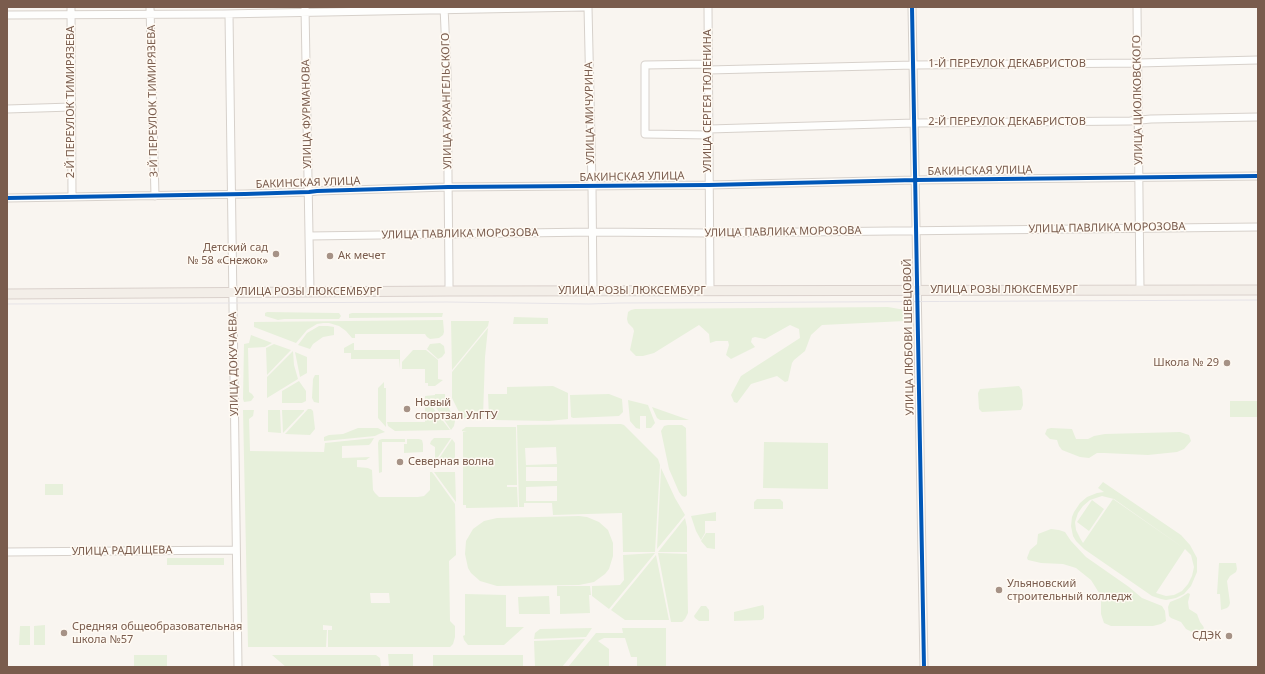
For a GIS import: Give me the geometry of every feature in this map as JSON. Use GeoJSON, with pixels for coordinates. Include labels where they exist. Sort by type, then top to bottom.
{"type":"FeatureCollection","features":[{"type":"Feature","properties":{"kind":"main road","name":"УЛИЦА РОЗЫ ЛЮКСЕМБУРГ"},"geometry":{"type":"LineString","coordinates":[[7,294],[917,289],[1258,290]]}},
{"type":"Feature","properties":{"kind":"street"},"geometry":{"type":"LineString","coordinates":[[7,15],[71,11],[225,11],[584,7]]}},
{"type":"Feature","properties":{"kind":"street","name":"УЛИЦА МИЧУРИНА"},"geometry":{"type":"LineString","coordinates":[[588,7],[593,291]]}},
{"type":"Feature","properties":{"kind":"street","name":"УЛИЦА СЕРГЕЯ ТЮЛЕНИНА"},"geometry":{"type":"LineString","coordinates":[[708,7],[710,290]]}},
{"type":"Feature","properties":{"kind":"street","name":"УЛИЦА ЛЮБОВИ ШЕВЦОВОЙ"},"geometry":{"type":"LineString","coordinates":[[912,7],[924,667]]}},
{"type":"Feature","properties":{"kind":"street","name":"УЛИЦА ЦИОЛКОВСКОГО"},"geometry":{"type":"LineString","coordinates":[[1137,7],[1140,290]]}},
{"type":"Feature","properties":{"kind":"street","name":"УЛИЦА ФУРМАНОВА"},"geometry":{"type":"LineString","coordinates":[[305,9],[310,292]]}},
{"type":"Feature","properties":{"kind":"street","name":"УЛИЦА АРХАНГЕЛЬСКОГО"},"geometry":{"type":"LineString","coordinates":[[444,9],[449,291]]}},
{"type":"Feature","properties":{"kind":"street","name":"2-Й ПЕРЕУЛОК ТИМИРЯЗЕВА"},"geometry":{"type":"LineString","coordinates":[[71,11],[72,197]]}},
{"type":"Feature","properties":{"kind":"street","name":"3-Й ПЕРЕУЛОК ТИМИРЯЗЕВА"},"geometry":{"type":"LineString","coordinates":[[150,11],[155,196]]}},
{"type":"Feature","properties":{"kind":"street","name":"УЛИЦА ДОКУЧАЕВА"},"geometry":{"type":"LineString","coordinates":[[225,11],[233,292],[238,667]]}},
{"type":"Feature","properties":{"kind":"street","name":"1-Й ПЕРЕУЛОК ДЕКАБРИСТОВ"},"geometry":{"type":"LineString","coordinates":[[645,134],[645,65],[708,67],[1138,63],[1258,60]]}},
{"type":"Feature","properties":{"kind":"street"},"geometry":{"type":"LineString","coordinates":[[7,109],[72,107]]}},
{"type":"Feature","properties":{"kind":"street","name":"2-Й ПЕРЕУЛОК ДЕКАБРИСТОВ"},"geometry":{"type":"LineString","coordinates":[[645,134],[914,123],[1258,117]]}},
{"type":"Feature","properties":{"kind":"street","name":"БАКИНСКАЯ УЛИЦА"},"geometry":{"type":"LineString","coordinates":[[7,198],[155,196],[448,187],[709,185],[916,180],[1258,176]]}},
{"type":"Feature","properties":{"kind":"street","name":"УЛИЦА ПАВЛИКА МОРОЗОВА"},"geometry":{"type":"LineString","coordinates":[[309,236],[593,232],[710,233],[1258,227]]}},
{"type":"Feature","properties":{"kind":"street","name":"УЛИЦА РАДИЩЕВА"},"geometry":{"type":"LineString","coordinates":[[7,552],[236,550]]}},
{"type":"Feature","properties":{"kind":"green space"},"geometry":{"type":"Polygon","coordinates":[[[888,307],[905,310],[908,319],[905,321],[822,325],[811,335],[805,351],[792,363],[788,381],[785,382],[777,376],[751,384],[737,403],[734,402],[731,395],[741,376],[800,338],[799,329],[790,325],[765,339],[755,337],[752,338],[751,342],[755,347],[731,359],[726,355],[729,345],[728,341],[716,341],[710,343],[709,334],[699,325],[654,353],[636,356],[630,350],[634,331],[627,319],[628,312],[635,309],[888,307]]]}},
{"type":"Feature","properties":{"kind":"green space"},"geometry":{"type":"Polygon","coordinates":[[[265,313],[339,313],[341,316],[339,319],[278,320],[265,316],[265,313]]]}},
{"type":"Feature","properties":{"kind":"green space"},"geometry":{"type":"Polygon","coordinates":[[[443,313],[442,317],[349,318],[349,314],[443,313]]]}},
{"type":"Feature","properties":{"kind":"green space"},"geometry":{"type":"Polygon","coordinates":[[[514,317],[548,318],[548,324],[513,324],[514,317]]]}},
{"type":"Feature","properties":{"kind":"green space"},"geometry":{"type":"Polygon","coordinates":[[[443,320],[443,335],[439,338],[430,339],[425,334],[355,334],[355,338],[352,338],[339,326],[323,323],[317,324],[307,330],[296,343],[254,327],[254,322],[443,320]]]}},
{"type":"Feature","properties":{"kind":"green space"},"geometry":{"type":"Polygon","coordinates":[[[451,321],[489,321],[488,326],[452,370],[451,321]]]}},
{"type":"Feature","properties":{"kind":"green space"},"geometry":{"type":"Polygon","coordinates":[[[319,326],[334,327],[334,335],[323,337],[313,344],[310,349],[298,345],[307,333],[319,326]]]}},
{"type":"Feature","properties":{"kind":"green space"},"geometry":{"type":"Polygon","coordinates":[[[488,328],[485,357],[483,417],[479,420],[466,419],[463,418],[459,412],[452,398],[452,372],[488,328]]]}},
{"type":"Feature","properties":{"kind":"green space"},"geometry":{"type":"Polygon","coordinates":[[[251,335],[272,343],[265,347],[248,348],[249,392],[254,397],[251,401],[244,402],[244,344],[249,343],[251,335]]]}},
{"type":"Feature","properties":{"kind":"green space"},"geometry":{"type":"Polygon","coordinates":[[[353,343],[354,350],[400,350],[400,369],[399,359],[351,359],[351,353],[344,353],[344,348],[353,343]]]}},
{"type":"Feature","properties":{"kind":"green space"},"geometry":{"type":"Polygon","coordinates":[[[440,343],[444,346],[445,353],[438,359],[427,349],[430,344],[440,343]]]}},
{"type":"Feature","properties":{"kind":"green space"},"geometry":{"type":"Polygon","coordinates":[[[274,344],[291,350],[267,375],[266,348],[274,344]]]}},
{"type":"Feature","properties":{"kind":"green space"},"geometry":{"type":"Polygon","coordinates":[[[413,350],[426,350],[438,360],[438,379],[443,380],[435,386],[428,386],[428,383],[425,383],[425,369],[402,369],[402,362],[413,350]]]}},
{"type":"Feature","properties":{"kind":"green space"},"geometry":{"type":"Polygon","coordinates":[[[293,351],[294,365],[298,379],[267,398],[267,377],[293,351]]]}},
{"type":"Feature","properties":{"kind":"green space"},"geometry":{"type":"Polygon","coordinates":[[[295,352],[307,357],[307,373],[300,377],[295,352]]]}},
{"type":"Feature","properties":{"kind":"green space"},"geometry":{"type":"Polygon","coordinates":[[[315,375],[319,375],[319,403],[314,402],[312,398],[313,379],[315,375]]]}},
{"type":"Feature","properties":{"kind":"green space"},"geometry":{"type":"Polygon","coordinates":[[[299,381],[306,391],[306,401],[302,403],[282,403],[282,391],[299,381]]]}},
{"type":"Feature","properties":{"kind":"green space"},"geometry":{"type":"Polygon","coordinates":[[[384,382],[384,388],[386,388],[386,427],[378,418],[378,388],[384,382]]]}},
{"type":"Feature","properties":{"kind":"green space"},"geometry":{"type":"Polygon","coordinates":[[[553,386],[568,393],[568,419],[549,421],[495,420],[489,418],[488,394],[507,394],[507,387],[553,386]]]}},
{"type":"Feature","properties":{"kind":"green space"},"geometry":{"type":"Polygon","coordinates":[[[1019,386],[1022,390],[1023,405],[1021,410],[982,412],[979,409],[978,393],[980,389],[1019,386]]]}},
{"type":"Feature","properties":{"kind":"green space"},"geometry":{"type":"Polygon","coordinates":[[[445,394],[445,400],[455,421],[451,430],[431,400],[425,399],[425,396],[445,394]]]}},
{"type":"Feature","properties":{"kind":"green space"},"geometry":{"type":"Polygon","coordinates":[[[609,394],[622,399],[623,412],[619,416],[571,417],[570,395],[609,394]]]}},
{"type":"Feature","properties":{"kind":"green space"},"geometry":{"type":"Polygon","coordinates":[[[628,400],[648,405],[655,423],[651,428],[646,428],[646,416],[640,416],[640,429],[636,428],[630,421],[628,400]]]}},
{"type":"Feature","properties":{"kind":"green space"},"geometry":{"type":"Polygon","coordinates":[[[1230,401],[1258,401],[1258,417],[1230,417],[1230,401]]]}},
{"type":"Feature","properties":{"kind":"green space"},"geometry":{"type":"Polygon","coordinates":[[[425,404],[430,404],[450,430],[395,431],[388,426],[387,422],[425,422],[425,404]]]}},
{"type":"Feature","properties":{"kind":"green space"},"geometry":{"type":"Polygon","coordinates":[[[652,407],[689,420],[660,420],[657,418],[652,407]]]}},
{"type":"Feature","properties":{"kind":"green space"},"geometry":{"type":"Polygon","coordinates":[[[308,409],[313,411],[315,429],[310,435],[285,434],[308,409]]]}},
{"type":"Feature","properties":{"kind":"green space"},"geometry":{"type":"Polygon","coordinates":[[[243,410],[254,410],[253,416],[249,419],[250,451],[324,452],[325,443],[374,438],[369,445],[342,446],[342,458],[370,457],[366,460],[357,460],[357,467],[372,470],[373,490],[379,497],[424,496],[430,490],[430,472],[432,472],[455,504],[456,555],[449,561],[450,621],[455,626],[455,637],[453,644],[450,647],[328,647],[328,630],[332,630],[332,626],[323,625],[323,630],[327,630],[326,647],[248,647],[243,410]],[[370,593],[371,603],[390,603],[389,593],[370,593]]]}},
{"type":"Feature","properties":{"kind":"green space"},"geometry":{"type":"Polygon","coordinates":[[[268,410],[280,410],[281,433],[268,432],[268,410]]]}},
{"type":"Feature","properties":{"kind":"green space"},"geometry":{"type":"Polygon","coordinates":[[[282,410],[304,410],[283,433],[282,410]]]}},
{"type":"Feature","properties":{"kind":"green space"},"geometry":{"type":"Polygon","coordinates":[[[517,425],[624,425],[658,459],[660,465],[655,552],[623,552],[622,513],[553,515],[552,503],[524,503],[524,507],[519,507],[517,425]],[[556,447],[525,448],[526,465],[557,464],[556,447]],[[526,467],[526,481],[557,481],[557,467],[526,467]],[[557,486],[526,487],[526,501],[557,501],[557,486]]]}},
{"type":"Feature","properties":{"kind":"green space"},"geometry":{"type":"Polygon","coordinates":[[[682,425],[686,428],[687,495],[685,497],[679,492],[669,469],[661,431],[664,426],[682,425]]]}},
{"type":"Feature","properties":{"kind":"green space"},"geometry":{"type":"Polygon","coordinates":[[[466,427],[516,427],[517,485],[507,485],[507,487],[517,487],[518,507],[466,508],[466,505],[463,505],[463,432],[467,432],[462,430],[466,427]]]}},
{"type":"Feature","properties":{"kind":"green space"},"geometry":{"type":"Polygon","coordinates":[[[358,428],[378,428],[385,432],[375,436],[324,441],[324,437],[329,435],[343,434],[358,428]]]}},
{"type":"Feature","properties":{"kind":"green space"},"geometry":{"type":"Polygon","coordinates":[[[1047,429],[1072,429],[1076,439],[1088,439],[1105,434],[1180,432],[1189,435],[1191,441],[1184,449],[1177,452],[1148,455],[1097,453],[1089,458],[1080,457],[1062,450],[1057,440],[1050,439],[1045,434],[1047,429]]]}},
{"type":"Feature","properties":{"kind":"green space"},"geometry":{"type":"Polygon","coordinates":[[[434,438],[451,438],[432,466],[430,466],[435,458],[435,447],[430,444],[434,438]]]}},
{"type":"Feature","properties":{"kind":"green space"},"geometry":{"type":"Polygon","coordinates":[[[405,439],[405,442],[382,442],[382,472],[379,473],[378,443],[379,440],[405,439]]]}},
{"type":"Feature","properties":{"kind":"green space"},"geometry":{"type":"Polygon","coordinates":[[[407,439],[422,440],[423,452],[404,453],[404,444],[407,444],[407,439]]]}},
{"type":"Feature","properties":{"kind":"green space"},"geometry":{"type":"Polygon","coordinates":[[[452,439],[455,443],[455,466],[434,466],[452,439]]]}},
{"type":"Feature","properties":{"kind":"green space"},"geometry":{"type":"Polygon","coordinates":[[[764,442],[828,443],[828,489],[763,488],[764,442]]]}},
{"type":"Feature","properties":{"kind":"green space"},"geometry":{"type":"Polygon","coordinates":[[[661,468],[685,515],[657,549],[661,468]]]}},
{"type":"Feature","properties":{"kind":"green space"},"geometry":{"type":"Polygon","coordinates":[[[434,472],[455,472],[456,502],[434,472]]]}},
{"type":"Feature","properties":{"kind":"green space"},"geometry":{"type":"Polygon","coordinates":[[[1103,482],[1181,535],[1190,545],[1197,558],[1197,572],[1191,586],[1184,594],[1176,598],[1166,600],[1152,596],[1084,549],[1076,541],[1073,536],[1071,526],[1074,512],[1080,503],[1087,497],[1104,492],[1098,488],[1103,482]],[[1102,496],[1090,500],[1078,513],[1075,522],[1076,530],[1083,543],[1113,499],[1185,549],[1114,499],[1102,496]],[[1185,549],[1156,593],[1166,596],[1174,595],[1182,591],[1192,576],[1194,567],[1191,555],[1185,549]]]}},
{"type":"Feature","properties":{"kind":"green space"},"geometry":{"type":"Polygon","coordinates":[[[45,484],[63,484],[63,495],[45,495],[45,484]]]}},
{"type":"Feature","properties":{"kind":"green space"},"geometry":{"type":"Polygon","coordinates":[[[757,499],[780,499],[783,502],[783,509],[754,509],[754,502],[757,499]]]}},
{"type":"Feature","properties":{"kind":"green space"},"geometry":{"type":"Polygon","coordinates":[[[1092,500],[1104,509],[1089,531],[1077,522],[1092,500]]]}},
{"type":"Feature","properties":{"kind":"green space"},"geometry":{"type":"Polygon","coordinates":[[[716,512],[716,521],[705,521],[705,533],[701,540],[691,516],[716,512]]]}},
{"type":"Feature","properties":{"kind":"green space"},"geometry":{"type":"Polygon","coordinates":[[[587,517],[599,522],[608,530],[613,543],[613,556],[609,569],[594,582],[579,585],[497,586],[480,581],[468,568],[465,554],[466,541],[473,529],[484,521],[497,518],[587,517]]]}},
{"type":"Feature","properties":{"kind":"green space"},"geometry":{"type":"Polygon","coordinates":[[[685,518],[687,527],[687,552],[658,552],[685,518]]]}},
{"type":"Feature","properties":{"kind":"green space"},"geometry":{"type":"Polygon","coordinates":[[[1051,529],[1065,532],[1086,557],[1142,598],[1162,606],[1165,611],[1166,621],[1153,626],[1111,626],[1104,623],[1101,614],[1101,596],[1091,580],[1076,568],[1063,564],[1041,563],[1028,560],[1027,558],[1030,550],[1037,544],[1038,534],[1051,529]]]}},
{"type":"Feature","properties":{"kind":"green space"},"geometry":{"type":"Polygon","coordinates":[[[706,533],[715,533],[715,549],[707,548],[701,541],[706,533]]]}},
{"type":"Feature","properties":{"kind":"green space"},"geometry":{"type":"Polygon","coordinates":[[[655,553],[609,609],[592,596],[592,586],[620,585],[624,580],[623,555],[655,553]]]}},
{"type":"Feature","properties":{"kind":"green space"},"geometry":{"type":"Polygon","coordinates":[[[658,553],[687,554],[688,613],[682,622],[671,622],[658,553]]]}},
{"type":"Feature","properties":{"kind":"green space"},"geometry":{"type":"Polygon","coordinates":[[[656,555],[669,620],[625,620],[611,610],[656,555]]]}},
{"type":"Feature","properties":{"kind":"green space"},"geometry":{"type":"Polygon","coordinates":[[[167,558],[224,558],[224,565],[167,565],[167,558]]]}},
{"type":"Feature","properties":{"kind":"green space"},"geometry":{"type":"Polygon","coordinates":[[[1219,563],[1236,563],[1237,569],[1227,581],[1230,603],[1229,606],[1221,610],[1220,594],[1217,594],[1219,563]]]}},
{"type":"Feature","properties":{"kind":"green space"},"geometry":{"type":"Polygon","coordinates":[[[557,586],[590,586],[590,613],[560,614],[560,596],[557,596],[557,586]]]}},
{"type":"Feature","properties":{"kind":"green space"},"geometry":{"type":"Polygon","coordinates":[[[1188,593],[1190,594],[1188,602],[1189,609],[1197,614],[1204,628],[1202,631],[1192,632],[1186,629],[1181,622],[1169,616],[1168,607],[1170,602],[1188,593]]]}},
{"type":"Feature","properties":{"kind":"green space"},"geometry":{"type":"Polygon","coordinates":[[[465,594],[506,595],[506,627],[524,627],[504,645],[468,645],[463,636],[465,635],[465,594]]]}},
{"type":"Feature","properties":{"kind":"green space"},"geometry":{"type":"Polygon","coordinates":[[[549,596],[550,614],[519,614],[518,597],[549,596]]]}},
{"type":"Feature","properties":{"kind":"green space"},"geometry":{"type":"Polygon","coordinates":[[[763,605],[764,618],[762,620],[734,621],[734,612],[763,605]]]}},
{"type":"Feature","properties":{"kind":"green space"},"geometry":{"type":"Polygon","coordinates":[[[701,606],[706,606],[709,610],[709,621],[699,621],[695,618],[694,616],[701,606]]]}},
{"type":"Feature","properties":{"kind":"green space"},"geometry":{"type":"Polygon","coordinates":[[[45,625],[45,645],[34,645],[34,626],[45,625]]]}},
{"type":"Feature","properties":{"kind":"green space"},"geometry":{"type":"Polygon","coordinates":[[[20,626],[30,626],[30,645],[19,645],[20,626]]]}},
{"type":"Feature","properties":{"kind":"green space"},"geometry":{"type":"Polygon","coordinates":[[[592,628],[586,637],[534,639],[535,633],[540,629],[592,628]]]}},
{"type":"Feature","properties":{"kind":"green space"},"geometry":{"type":"Polygon","coordinates":[[[622,628],[666,628],[666,667],[637,667],[637,657],[631,657],[625,638],[604,638],[598,641],[609,649],[609,667],[568,667],[596,633],[623,633],[622,628]]]}},
{"type":"Feature","properties":{"kind":"green space"},"geometry":{"type":"Polygon","coordinates":[[[585,639],[562,667],[535,667],[534,641],[585,639]]]}},
{"type":"Feature","properties":{"kind":"green space"},"geometry":{"type":"Polygon","coordinates":[[[388,654],[413,654],[413,667],[389,667],[388,654]]]}},
{"type":"Feature","properties":{"kind":"green space"},"geometry":{"type":"Polygon","coordinates":[[[134,655],[167,655],[167,667],[134,667],[134,655]]]}},
{"type":"Feature","properties":{"kind":"green space"},"geometry":{"type":"Polygon","coordinates":[[[272,655],[376,655],[380,658],[381,667],[286,667],[272,655]]]}},
{"type":"Feature","properties":{"kind":"green space"},"geometry":{"type":"Polygon","coordinates":[[[433,655],[523,655],[523,667],[433,667],[433,655]]]}},
{"type":"Feature","properties":{"kind":"tram line"},"geometry":{"type":"LineString","coordinates":[[7,304],[447,302],[589,304],[1258,300]]}},
{"type":"Feature","properties":{"kind":"cycle path"},"geometry":{"type":"LineString","coordinates":[[912,7],[924,667]]}},
{"type":"Feature","properties":{"kind":"cycle path"},"geometry":{"type":"LineString","coordinates":[[7,198],[245,194],[448,187],[709,185],[915,180],[1258,176]]}},
{"type":"Feature","properties":{"kind":"place","name":"Детский сад № 58 «Снежок»"},"geometry":{"type":"Point","coordinates":[276,254]}},
{"type":"Feature","properties":{"kind":"place","name":"Ак мечет"},"geometry":{"type":"Point","coordinates":[330,256]}},
{"type":"Feature","properties":{"kind":"place","name":"Школа № 29"},"geometry":{"type":"Point","coordinates":[1227,363]}},
{"type":"Feature","properties":{"kind":"place","name":"Новый спортзал УлГТУ"},"geometry":{"type":"Point","coordinates":[407,409]}},
{"type":"Feature","properties":{"kind":"place","name":"Северная волна"},"geometry":{"type":"Point","coordinates":[400,462]}},
{"type":"Feature","properties":{"kind":"place","name":"Ульяновский строительный колледж"},"geometry":{"type":"Point","coordinates":[999,590]}},
{"type":"Feature","properties":{"kind":"place","name":"Средняя общеобразовательная школа №57"},"geometry":{"type":"Point","coordinates":[64,633]}},
{"type":"Feature","properties":{"kind":"place","name":"СДЭК"},"geometry":{"type":"Point","coordinates":[1229,636]}}]}
